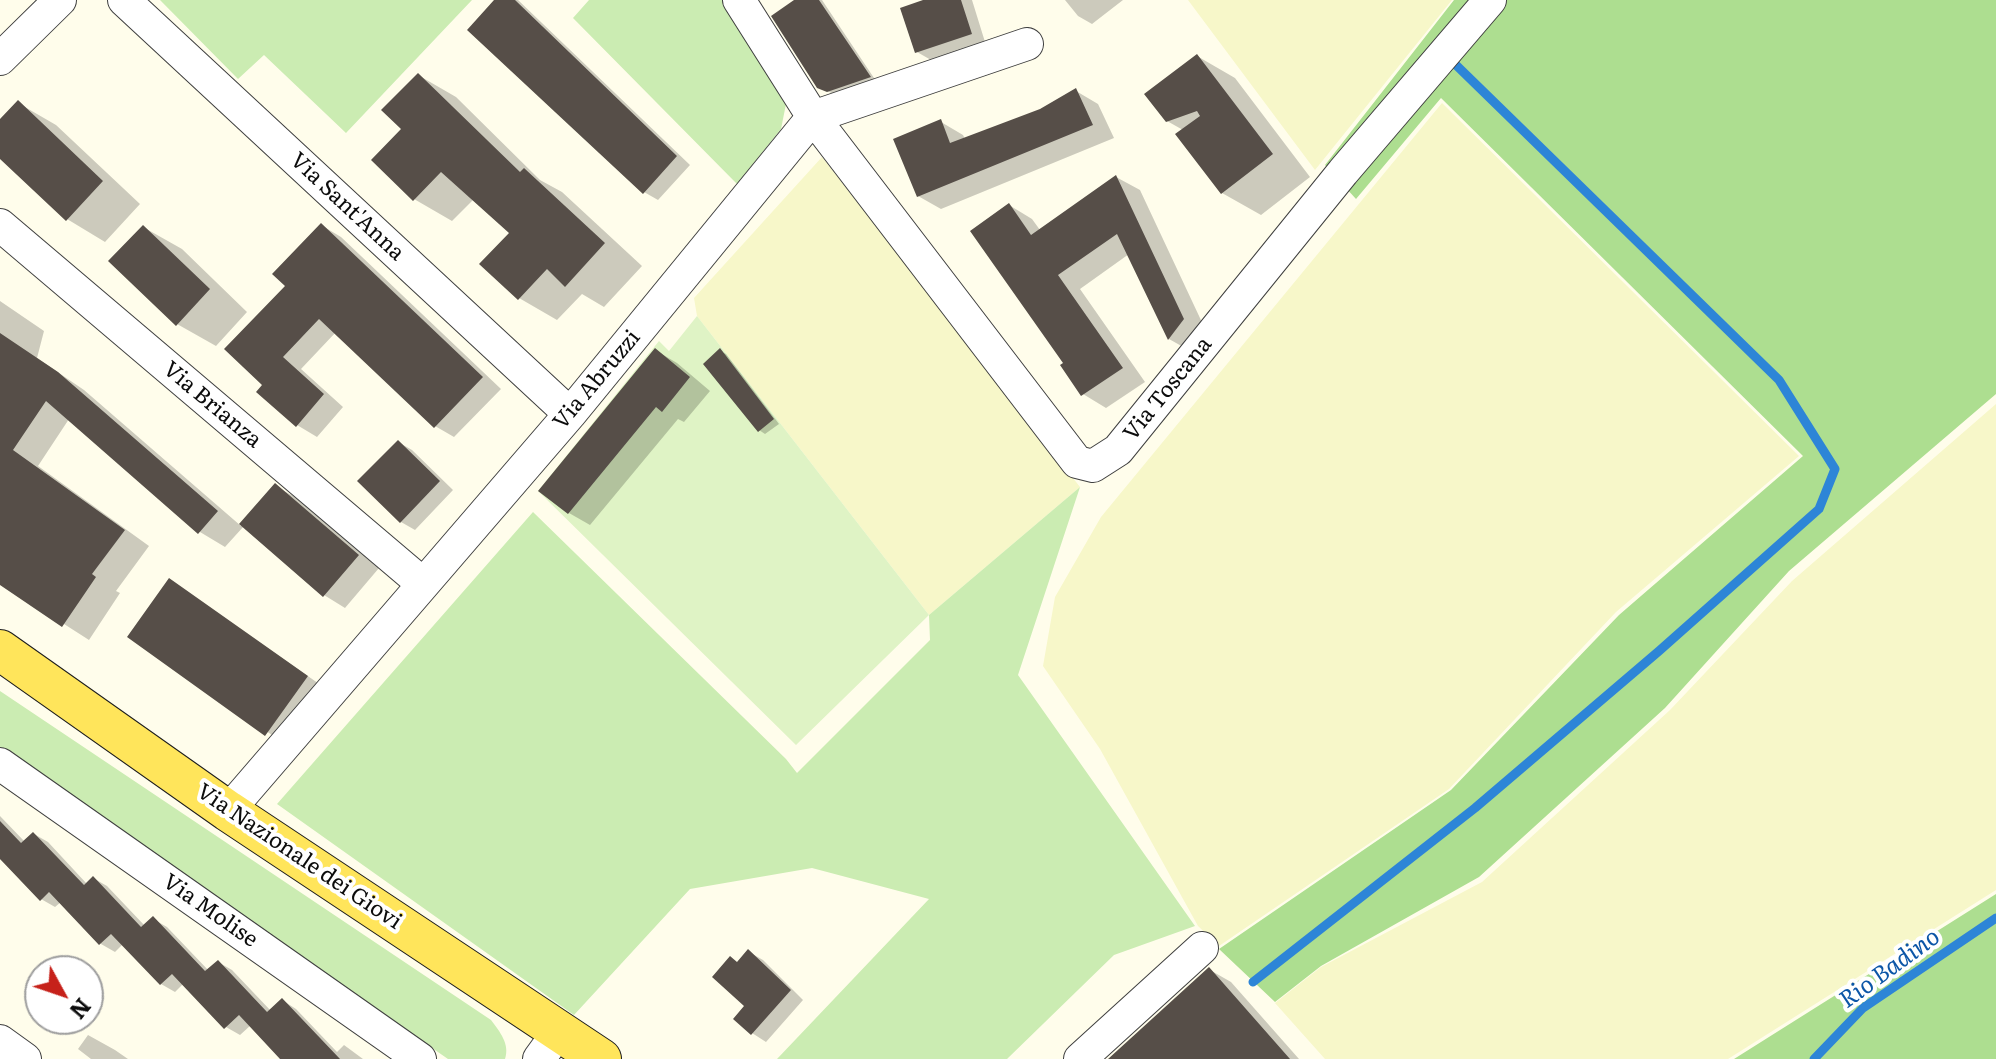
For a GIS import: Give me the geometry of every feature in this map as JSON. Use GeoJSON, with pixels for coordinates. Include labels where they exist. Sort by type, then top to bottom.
{"type":"FeatureCollection","features":[{"type":"Feature","properties":{"kind":"main road","name":"Via Nazionale dei Giovi"},"geometry":{"type":"LineString","coordinates":[[0,650],[549,1044],[601,1059]]}},
{"type":"Feature","properties":{"kind":"street"},"geometry":{"type":"LineString","coordinates":[[0,59],[60,0]]}},
{"type":"Feature","properties":{"kind":"street","name":"Via Sant'Anna"},"geometry":{"type":"LineString","coordinates":[[124,0],[570,414]]}},
{"type":"Feature","properties":{"kind":"street","name":"Via Toscana"},"geometry":{"type":"LineString","coordinates":[[739,0],[813,117],[1077,462],[1093,466],[1118,450],[1343,172],[1490,0]]}},
{"type":"Feature","properties":{"kind":"street"},"geometry":{"type":"LineString","coordinates":[[813,117],[1027,44]]}},
{"type":"Feature","properties":{"kind":"street","name":"Via Abruzzi"},"geometry":{"type":"LineString","coordinates":[[228,811],[570,414],[813,117]]}},
{"type":"Feature","properties":{"kind":"street","name":"Via Brianza"},"geometry":{"type":"LineString","coordinates":[[0,225],[423,584]]}},
{"type":"Feature","properties":{"kind":"street","name":"Via Molise"},"geometry":{"type":"LineString","coordinates":[[0,764],[420,1059]]}},
{"type":"Feature","properties":{"kind":"street"},"geometry":{"type":"LineString","coordinates":[[1080,1059],[1202,948]]}},
{"type":"Feature","properties":{"kind":"street"},"geometry":{"type":"LineString","coordinates":[[0,1041],[25,1059]]}},
{"type":"Feature","properties":{"kind":"green space"},"geometry":{"type":"Polygon","coordinates":[[[160,0],[472,0],[346,133],[264,55],[238,79],[160,0]]]}},
{"type":"Feature","properties":{"kind":"green space"},"geometry":{"type":"Polygon","coordinates":[[[589,0],[728,0],[786,104],[781,129],[737,184],[573,18],[589,0]]]}},
{"type":"Feature","properties":{"kind":"green space"},"geometry":{"type":"Polygon","coordinates":[[[1188,0],[1452,0],[1315,170],[1188,0]]]}},
{"type":"Feature","properties":{"kind":"green space"},"geometry":{"type":"Polygon","coordinates":[[[1454,0],[1996,0],[1996,394],[1789,571],[1665,708],[1479,877],[1321,966],[1275,1002],[1219,949],[1451,790],[1619,615],[1803,456],[1441,98],[1356,199],[1325,165],[1454,0]]]}},
{"type":"Feature","properties":{"kind":"green space"},"geometry":{"type":"Polygon","coordinates":[[[1442,103],[1799,456],[1616,612],[1449,789],[1219,946],[1198,926],[1100,749],[1043,666],[1055,597],[1101,517],[1442,103]]]}},
{"type":"Feature","properties":{"kind":"green space"},"geometry":{"type":"Polygon","coordinates":[[[822,157],[1080,487],[929,615],[697,316],[694,298],[822,157]]]}},
{"type":"Feature","properties":{"kind":"green space"},"geometry":{"type":"Polygon","coordinates":[[[697,316],[929,615],[796,745],[538,491],[659,341],[669,351],[697,316]]]}},
{"type":"Feature","properties":{"kind":"green space"},"geometry":{"type":"Polygon","coordinates":[[[1996,404],[1996,890],[1728,1059],[1325,1059],[1275,1003],[1321,967],[1482,882],[1670,710],[1792,581],[1996,404]]]}},
{"type":"Feature","properties":{"kind":"green space"},"geometry":{"type":"Polygon","coordinates":[[[1080,487],[1018,675],[1195,926],[1114,955],[1007,1059],[777,1059],[929,899],[812,868],[690,889],[574,1015],[277,804],[533,512],[797,773],[930,640],[929,615],[1080,487]]]}},
{"type":"Feature","properties":{"kind":"green space"},"geometry":{"type":"Polygon","coordinates":[[[0,691],[491,1020],[505,1043],[505,1059],[448,1059],[0,749],[0,691]]]}},
{"type":"Feature","properties":{"kind":"green space"},"geometry":{"type":"Polygon","coordinates":[[[1996,894],[1996,1059],[1734,1059],[1996,894]]]}},
{"type":"Feature","properties":{"kind":"building"},"geometry":{"type":"Polygon","coordinates":[[[494,0],[515,0],[677,156],[643,194],[467,30],[494,0]]]}},
{"type":"Feature","properties":{"kind":"building"},"geometry":{"type":"Polygon","coordinates":[[[794,0],[819,0],[871,77],[827,92],[817,88],[771,16],[794,0]]]}},
{"type":"Feature","properties":{"kind":"building"},"geometry":{"type":"Polygon","coordinates":[[[923,0],[961,0],[972,34],[915,53],[900,8],[923,0]]]}},
{"type":"Feature","properties":{"kind":"building"},"geometry":{"type":"Polygon","coordinates":[[[1197,54],[1273,154],[1221,194],[1175,134],[1200,116],[1197,111],[1166,122],[1144,94],[1197,54]]]}},
{"type":"Feature","properties":{"kind":"building"},"geometry":{"type":"Polygon","coordinates":[[[418,73],[520,172],[524,168],[605,243],[565,287],[547,269],[518,300],[479,264],[509,233],[441,172],[413,201],[371,160],[401,129],[381,110],[418,73]]]}},
{"type":"Feature","properties":{"kind":"building"},"geometry":{"type":"Polygon","coordinates":[[[1076,88],[1093,125],[917,197],[893,139],[941,119],[950,143],[1040,109],[1076,88]]]}},
{"type":"Feature","properties":{"kind":"building"},"geometry":{"type":"Polygon","coordinates":[[[18,100],[103,181],[66,221],[0,159],[0,119],[18,100]]]}},
{"type":"Feature","properties":{"kind":"building"},"geometry":{"type":"Polygon","coordinates":[[[1116,175],[1184,319],[1168,340],[1117,234],[1058,275],[1123,368],[1081,396],[1060,365],[1063,363],[970,231],[1009,203],[1031,235],[1116,175]]]}},
{"type":"Feature","properties":{"kind":"building"},"geometry":{"type":"Polygon","coordinates":[[[321,223],[483,377],[434,428],[319,319],[283,357],[324,394],[296,427],[256,392],[262,385],[224,349],[285,286],[272,274],[321,223]]]}},
{"type":"Feature","properties":{"kind":"building"},"geometry":{"type":"Polygon","coordinates":[[[143,225],[210,289],[176,326],[108,261],[143,225]]]}},
{"type":"Feature","properties":{"kind":"building"},"geometry":{"type":"Polygon","coordinates":[[[0,333],[58,372],[218,511],[198,534],[46,401],[13,450],[125,530],[92,574],[96,577],[62,627],[0,585],[0,333]]]}},
{"type":"Feature","properties":{"kind":"building"},"geometry":{"type":"Polygon","coordinates":[[[655,348],[690,377],[662,412],[656,407],[568,514],[538,491],[655,348]]]}},
{"type":"Feature","properties":{"kind":"building"},"geometry":{"type":"Polygon","coordinates":[[[720,348],[774,419],[758,432],[703,364],[720,348]]]}},
{"type":"Feature","properties":{"kind":"building"},"geometry":{"type":"Polygon","coordinates":[[[398,440],[440,481],[400,523],[357,481],[398,440]]]}},
{"type":"Feature","properties":{"kind":"building"},"geometry":{"type":"Polygon","coordinates":[[[275,483],[359,555],[323,597],[239,524],[275,483]]]}},
{"type":"Feature","properties":{"kind":"building"},"geometry":{"type":"Polygon","coordinates":[[[169,578],[308,676],[265,736],[127,637],[169,578]]]}},
{"type":"Feature","properties":{"kind":"building"},"geometry":{"type":"Polygon","coordinates":[[[0,821],[21,843],[33,832],[84,885],[93,876],[141,927],[153,916],[205,971],[218,960],[267,1012],[282,998],[340,1059],[280,1059],[239,1015],[224,1029],[172,974],[160,985],[111,934],[99,945],[49,892],[40,901],[0,859],[0,821]]]}},
{"type":"Feature","properties":{"kind":"building"},"geometry":{"type":"Polygon","coordinates":[[[748,949],[791,990],[751,1035],[733,1019],[744,1006],[712,977],[730,956],[737,962],[748,949]]]}},
{"type":"Feature","properties":{"kind":"building"},"geometry":{"type":"Polygon","coordinates":[[[1209,967],[1290,1059],[1108,1059],[1209,967]]]}},
{"type":"Feature","properties":{"kind":"waterway"},"geometry":{"type":"LineString","coordinates":[[1253,982],[1475,808],[1659,651],[1819,509],[1835,469],[1779,380],[1455,64]]}},
{"type":"Feature","properties":{"kind":"waterway","name":"Rio Badino"},"geometry":{"type":"LineString","coordinates":[[1814,1059],[1863,1008],[1996,918]]}}]}
